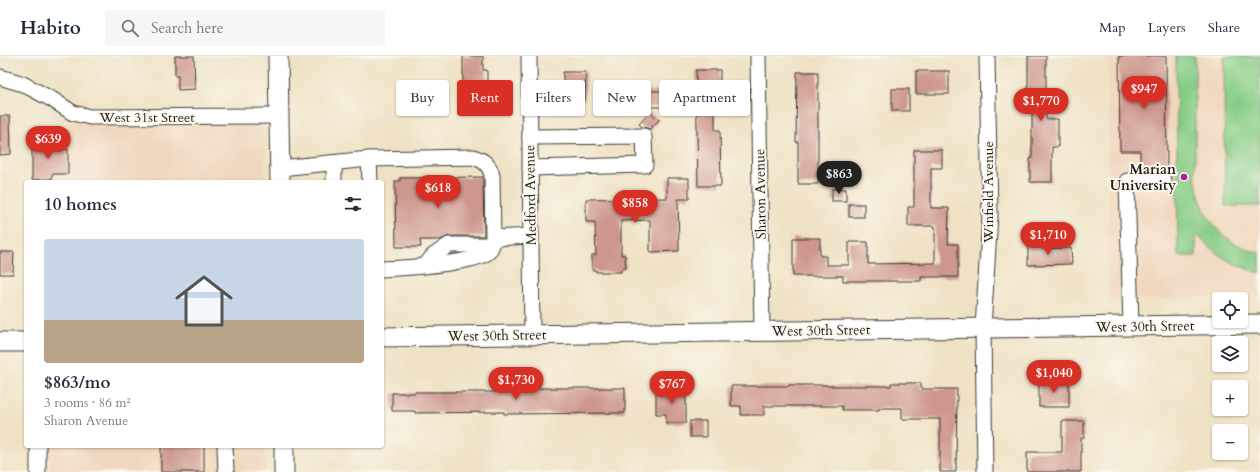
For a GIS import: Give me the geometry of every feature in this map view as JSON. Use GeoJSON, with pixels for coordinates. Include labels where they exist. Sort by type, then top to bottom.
{"type":"FeatureCollection","features":[{"type":"Feature","properties":{"kind":"main road"},"geometry":{"type":"LineString","coordinates":[[278,56],[280,175]]}},
{"type":"Feature","properties":{"kind":"main road","name":"West 30th Street"},"geometry":{"type":"LineString","coordinates":[[384,337],[1260,324]]}},
{"type":"Feature","properties":{"kind":"main road"},"geometry":{"type":"LineString","coordinates":[[0,342],[24,342]]}},
{"type":"Feature","properties":{"kind":"main road"},"geometry":{"type":"LineString","coordinates":[[284,448],[284,472]]}},
{"type":"Feature","properties":{"kind":"street","name":"Medford Avenue"},"geometry":{"type":"LineString","coordinates":[[529,56],[532,334]]}},
{"type":"Feature","properties":{"kind":"street","name":"Sharon Avenue"},"geometry":{"type":"LineString","coordinates":[[758,56],[762,331]]}},
{"type":"Feature","properties":{"kind":"street","name":"Winfield Avenue"},"geometry":{"type":"LineString","coordinates":[[985,472],[983,328],[990,215],[987,56]]}},
{"type":"Feature","properties":{"kind":"street","name":"West 31st Street"},"geometry":{"type":"LineString","coordinates":[[0,76],[23,84],[53,100],[73,113],[90,117],[279,116]]}},
{"type":"Feature","properties":{"kind":"street"},"geometry":{"type":"LineString","coordinates":[[530,137],[644,136],[645,165],[530,168]]}},
{"type":"Feature","properties":{"kind":"street"},"geometry":{"type":"LineString","coordinates":[[280,175],[334,163],[369,159],[473,157],[482,160],[490,168],[492,176],[492,241],[488,253],[478,257],[449,263],[384,269]]}},
{"type":"Feature","properties":{"kind":"street"},"geometry":{"type":"LineString","coordinates":[[369,159],[370,180]]}},
{"type":"Feature","properties":{"kind":"street"},"geometry":{"type":"LineString","coordinates":[[334,163],[334,180]]}},
{"type":"Feature","properties":{"kind":"street"},"geometry":{"type":"LineString","coordinates":[[1131,326],[1127,181],[1164,181]]}},
{"type":"Feature","properties":{"kind":"street"},"geometry":{"type":"LineString","coordinates":[[492,241],[531,236]]}},
{"type":"Feature","properties":{"kind":"street"},"geometry":{"type":"LineString","coordinates":[[38,448],[38,472]]}},
{"type":"Feature","properties":{"kind":"street"},"geometry":{"type":"LineString","coordinates":[[225,448],[226,472]]}},
{"type":"Feature","properties":{"kind":"shaded area","name":"Marian University"},"geometry":{"type":"Polygon","coordinates":[[[1108,56],[1260,56],[1260,297],[1248,297],[1248,292],[1212,292],[1212,298],[1109,300],[1108,56]]]}},
{"type":"Feature","properties":{"kind":"shaded area"},"geometry":{"type":"Polygon","coordinates":[[[69,122],[266,122],[265,180],[70,180],[69,122]]]}},
{"type":"Feature","properties":{"kind":"shaded area"},"geometry":{"type":"Polygon","coordinates":[[[49,448],[265,448],[266,472],[50,472],[49,448]]]}},
{"type":"Feature","properties":{"kind":"green space"},"geometry":{"type":"Polygon","coordinates":[[[1176,56],[1195,56],[1195,174],[1201,202],[1214,225],[1223,234],[1234,242],[1260,253],[1260,273],[1232,263],[1217,253],[1196,233],[1196,256],[1178,256],[1176,56]]]}},
{"type":"Feature","properties":{"kind":"green space"},"geometry":{"type":"Polygon","coordinates":[[[1224,56],[1260,56],[1260,206],[1225,206],[1224,56]]]}},
{"type":"Feature","properties":{"kind":"building"},"geometry":{"type":"Polygon","coordinates":[[[175,56],[194,56],[195,89],[178,90],[178,76],[175,76],[175,56]]]}},
{"type":"Feature","properties":{"kind":"building"},"geometry":{"type":"Polygon","coordinates":[[[463,56],[483,56],[483,70],[487,70],[487,80],[463,80],[463,56]]]}},
{"type":"Feature","properties":{"kind":"building"},"geometry":{"type":"Polygon","coordinates":[[[1028,56],[1046,56],[1046,119],[1058,119],[1058,147],[1052,147],[1052,182],[1030,182],[1030,159],[1032,159],[1032,108],[1028,108],[1028,56]]]}},
{"type":"Feature","properties":{"kind":"building"},"geometry":{"type":"Polygon","coordinates":[[[1119,56],[1166,56],[1167,170],[1140,171],[1140,151],[1120,151],[1119,56]]]}},
{"type":"Feature","properties":{"kind":"building"},"geometry":{"type":"Polygon","coordinates":[[[696,70],[720,70],[720,80],[696,80],[696,70]]]}},
{"type":"Feature","properties":{"kind":"building"},"geometry":{"type":"Polygon","coordinates":[[[916,71],[949,71],[949,94],[916,94],[916,71]]]}},
{"type":"Feature","properties":{"kind":"building"},"geometry":{"type":"Polygon","coordinates":[[[563,72],[586,72],[585,100],[585,80],[563,80],[563,72]]]}},
{"type":"Feature","properties":{"kind":"building"},"geometry":{"type":"Polygon","coordinates":[[[797,72],[818,72],[818,184],[798,184],[798,142],[796,142],[797,72]]]}},
{"type":"Feature","properties":{"kind":"building"},"geometry":{"type":"Polygon","coordinates":[[[892,89],[909,89],[909,111],[892,111],[892,89]]]}},
{"type":"Feature","properties":{"kind":"building"},"geometry":{"type":"Polygon","coordinates":[[[651,91],[659,91],[659,107],[651,107],[651,91]]]}},
{"type":"Feature","properties":{"kind":"building"},"geometry":{"type":"Polygon","coordinates":[[[651,113],[659,120],[650,129],[642,127],[639,124],[646,116],[651,116],[651,113]]]}},
{"type":"Feature","properties":{"kind":"building"},"geometry":{"type":"Polygon","coordinates":[[[0,116],[10,116],[11,154],[0,155],[0,116]]]}},
{"type":"Feature","properties":{"kind":"building"},"geometry":{"type":"Polygon","coordinates":[[[697,116],[715,116],[715,130],[720,130],[721,186],[698,186],[697,116]]]}},
{"type":"Feature","properties":{"kind":"building"},"geometry":{"type":"Polygon","coordinates":[[[39,136],[51,136],[51,149],[68,149],[68,174],[52,174],[52,179],[32,180],[32,142],[39,142],[39,136]]]}},
{"type":"Feature","properties":{"kind":"building"},"geometry":{"type":"Polygon","coordinates":[[[914,150],[942,150],[942,168],[931,168],[931,208],[949,208],[948,244],[958,244],[958,277],[921,277],[921,281],[843,281],[843,276],[793,276],[793,238],[820,238],[820,256],[826,256],[826,265],[849,265],[849,242],[868,242],[868,264],[935,263],[935,226],[908,226],[908,207],[914,207],[914,150]]]}},
{"type":"Feature","properties":{"kind":"building"},"geometry":{"type":"Polygon","coordinates":[[[483,177],[484,236],[449,236],[440,240],[420,240],[421,247],[396,247],[395,181],[400,181],[400,178],[483,177]]]}},
{"type":"Feature","properties":{"kind":"building"},"geometry":{"type":"Polygon","coordinates":[[[667,178],[689,178],[689,199],[678,199],[679,251],[650,252],[650,220],[621,221],[621,255],[625,255],[626,268],[621,269],[621,272],[596,272],[596,270],[592,270],[592,255],[596,255],[595,222],[586,222],[586,199],[667,198],[667,178]]]}},
{"type":"Feature","properties":{"kind":"building"},"geometry":{"type":"Polygon","coordinates":[[[832,189],[846,189],[846,201],[832,201],[832,189]]]}},
{"type":"Feature","properties":{"kind":"building"},"geometry":{"type":"Polygon","coordinates":[[[849,204],[864,204],[864,217],[849,217],[849,204]]]}},
{"type":"Feature","properties":{"kind":"building"},"geometry":{"type":"Polygon","coordinates":[[[1028,244],[1041,244],[1042,249],[1071,248],[1072,264],[1028,265],[1028,244]]]}},
{"type":"Feature","properties":{"kind":"building"},"geometry":{"type":"Polygon","coordinates":[[[0,252],[14,252],[13,274],[0,274],[0,252]]]}},
{"type":"Feature","properties":{"kind":"building"},"geometry":{"type":"Polygon","coordinates":[[[1039,381],[1069,381],[1069,407],[1039,407],[1039,381]]]}},
{"type":"Feature","properties":{"kind":"building"},"geometry":{"type":"Polygon","coordinates":[[[891,383],[921,383],[921,389],[957,389],[956,472],[940,472],[940,419],[902,419],[902,408],[879,408],[879,410],[842,410],[842,406],[764,406],[764,415],[741,415],[741,406],[731,406],[731,386],[891,386],[891,383]]]}},
{"type":"Feature","properties":{"kind":"building"},"geometry":{"type":"Polygon","coordinates":[[[625,388],[625,413],[504,414],[504,412],[415,413],[415,411],[392,411],[392,393],[504,392],[504,389],[625,388]]]}},
{"type":"Feature","properties":{"kind":"building"},"geometry":{"type":"Polygon","coordinates":[[[656,389],[686,389],[686,423],[666,423],[666,414],[656,414],[656,389]]]}},
{"type":"Feature","properties":{"kind":"building"},"geometry":{"type":"Polygon","coordinates":[[[690,421],[706,421],[706,437],[690,437],[690,421]]]}},
{"type":"Feature","properties":{"kind":"building"},"geometry":{"type":"Polygon","coordinates":[[[1062,421],[1084,421],[1084,438],[1081,438],[1081,472],[1027,472],[1027,452],[1062,452],[1062,421]]]}},
{"type":"Feature","properties":{"kind":"building"},"geometry":{"type":"Polygon","coordinates":[[[161,448],[204,448],[204,472],[161,472],[161,448]]]}},
{"type":"Feature","properties":{"kind":"place","name":"Marian University"},"geometry":{"type":"Point","coordinates":[1184,177]}}]}
